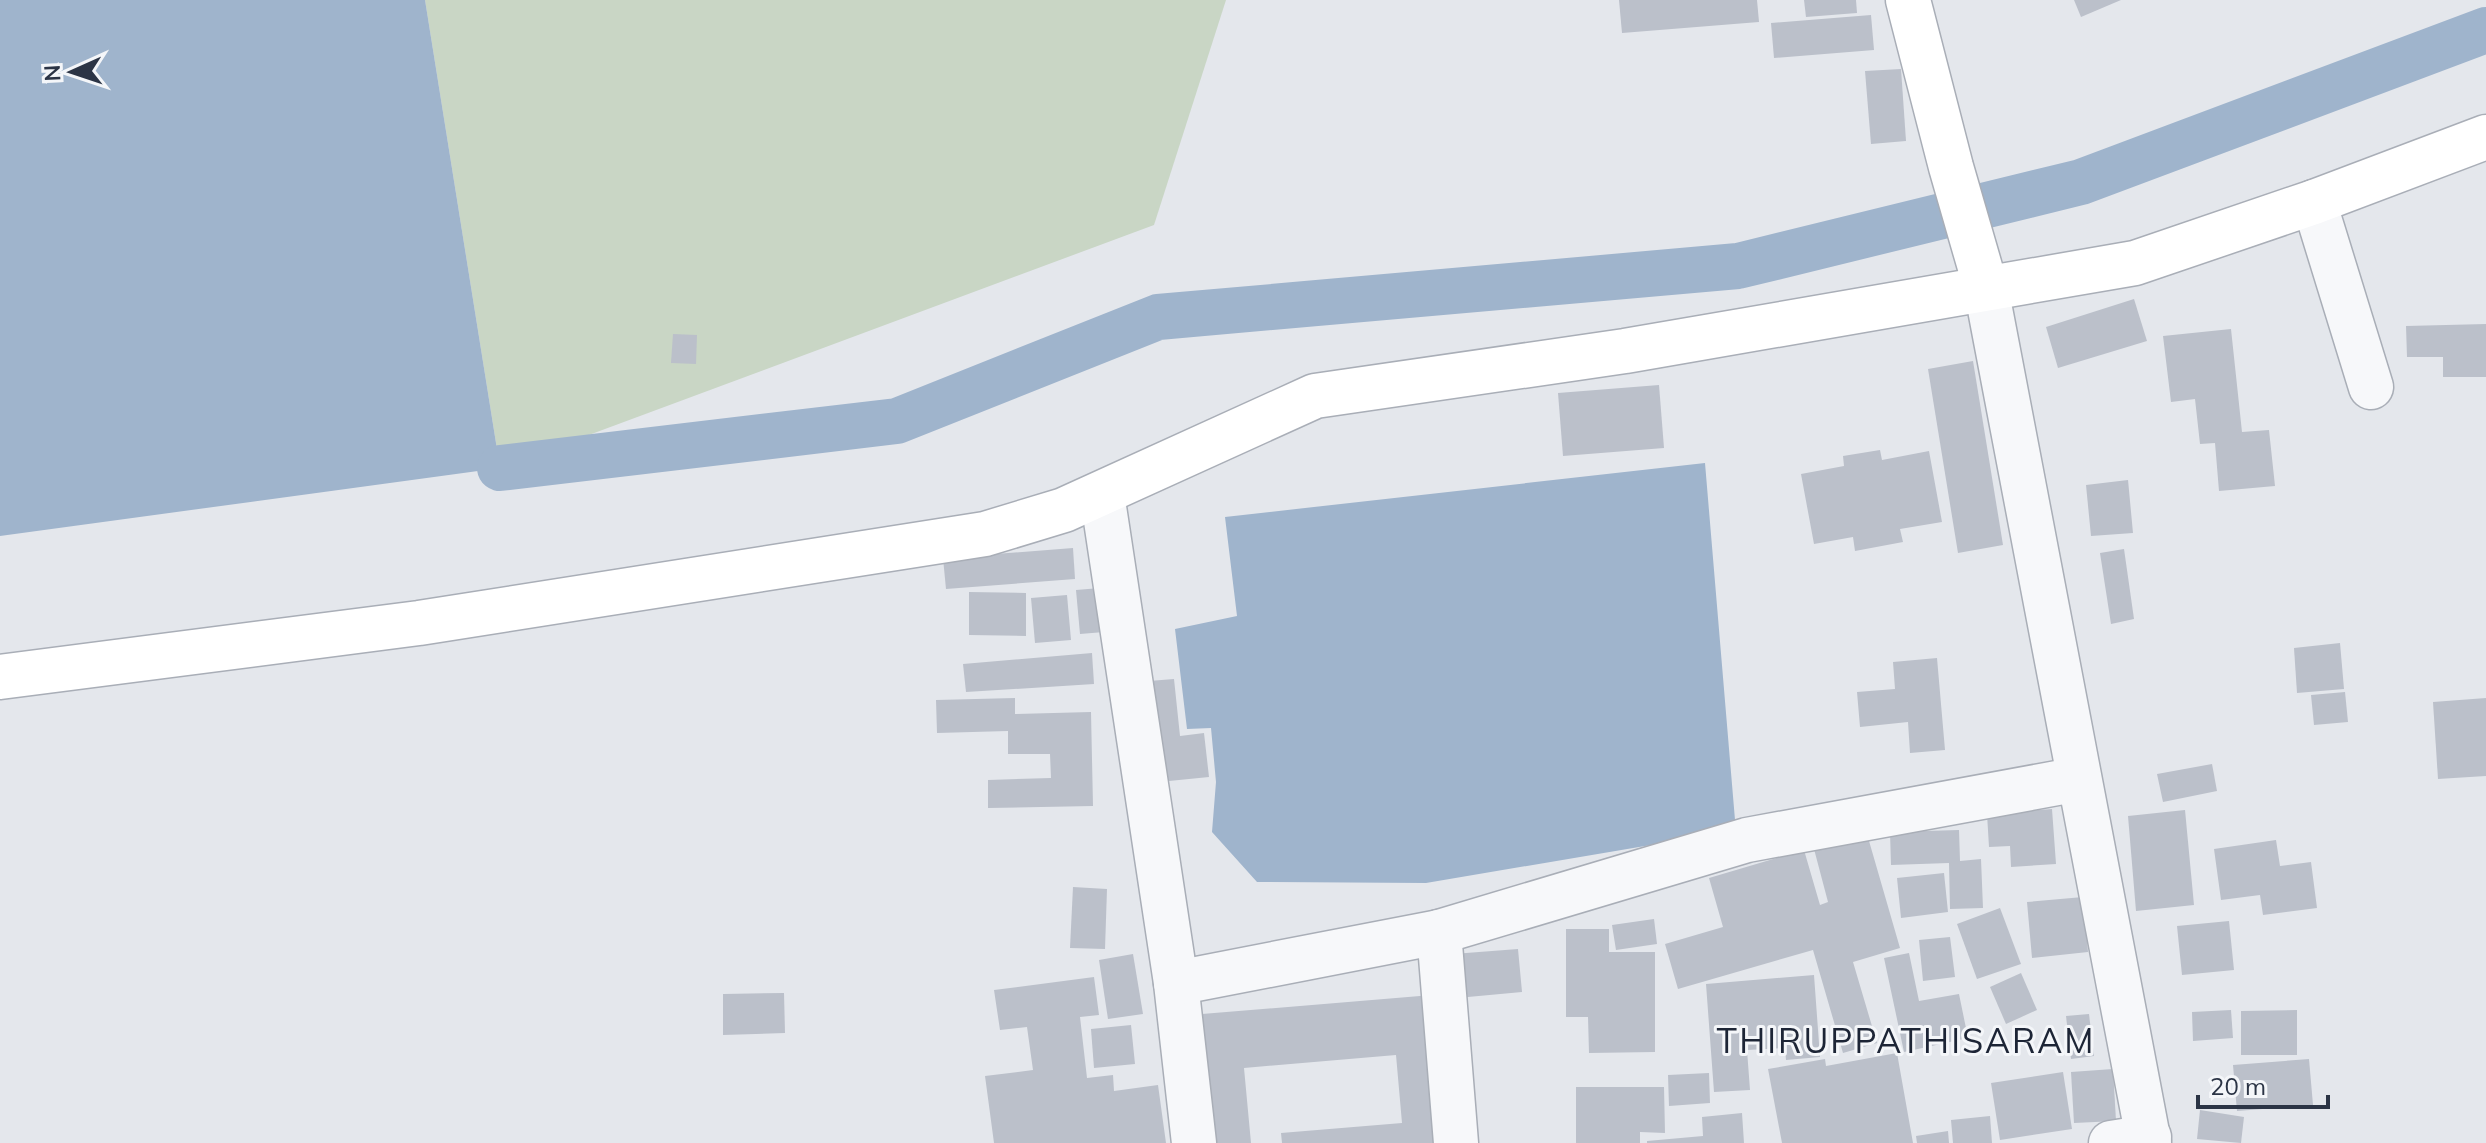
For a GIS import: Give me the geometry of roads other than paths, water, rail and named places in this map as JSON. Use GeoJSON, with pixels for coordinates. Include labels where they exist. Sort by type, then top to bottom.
{"type":"FeatureCollection","features":[{"type":"Feature","properties":{"kind":"street"},"geometry":{"type":"LineString","coordinates":[[1908,0],[1981,270],[2079,779],[2136,1141]]}},
{"type":"Feature","properties":{"kind":"street"},"geometry":{"type":"LineString","coordinates":[[0,677],[419,623],[985,534],[1064,510],[1315,396],[1625,351],[1981,270],[2135,263],[2314,202],[2486,137]]}},
{"type":"Feature","properties":{"kind":"street"},"geometry":{"type":"LineString","coordinates":[[2314,202],[2371,387]]}},
{"type":"Feature","properties":{"kind":"street"},"geometry":{"type":"LineString","coordinates":[[1102,494],[1176,983],[1194,1143]]}},
{"type":"Feature","properties":{"kind":"street"},"geometry":{"type":"LineString","coordinates":[[1176,983],[1439,932],[1747,840],[2079,779]]}},
{"type":"Feature","properties":{"kind":"street"},"geometry":{"type":"LineString","coordinates":[[1439,932],[1456,1143]]}},
{"type":"Feature","properties":{"kind":"water"},"geometry":{"type":"Polygon","coordinates":[[[0,0],[425,0],[500,468],[0,536],[0,0]]]}},
{"type":"Feature","properties":{"kind":"water"},"geometry":{"type":"Polygon","coordinates":[[[1705,463],[1735,820],[1704,836],[1426,883],[1257,882],[1212,832],[1216,782],[1211,728],[1187,729],[1175,629],[1237,616],[1225,517],[1705,463]]]}},
{"type":"Feature","properties":{"kind":"waterway"},"geometry":{"type":"LineString","coordinates":[[500,468],[897,421],[1158,317],[1738,266],[2081,182],[2486,30]]}},
{"type":"Feature","properties":{"kind":"district","name":"THIRUPPATHISARAM"},"geometry":{"type":"Point","coordinates":[1906,1040]}}]}
